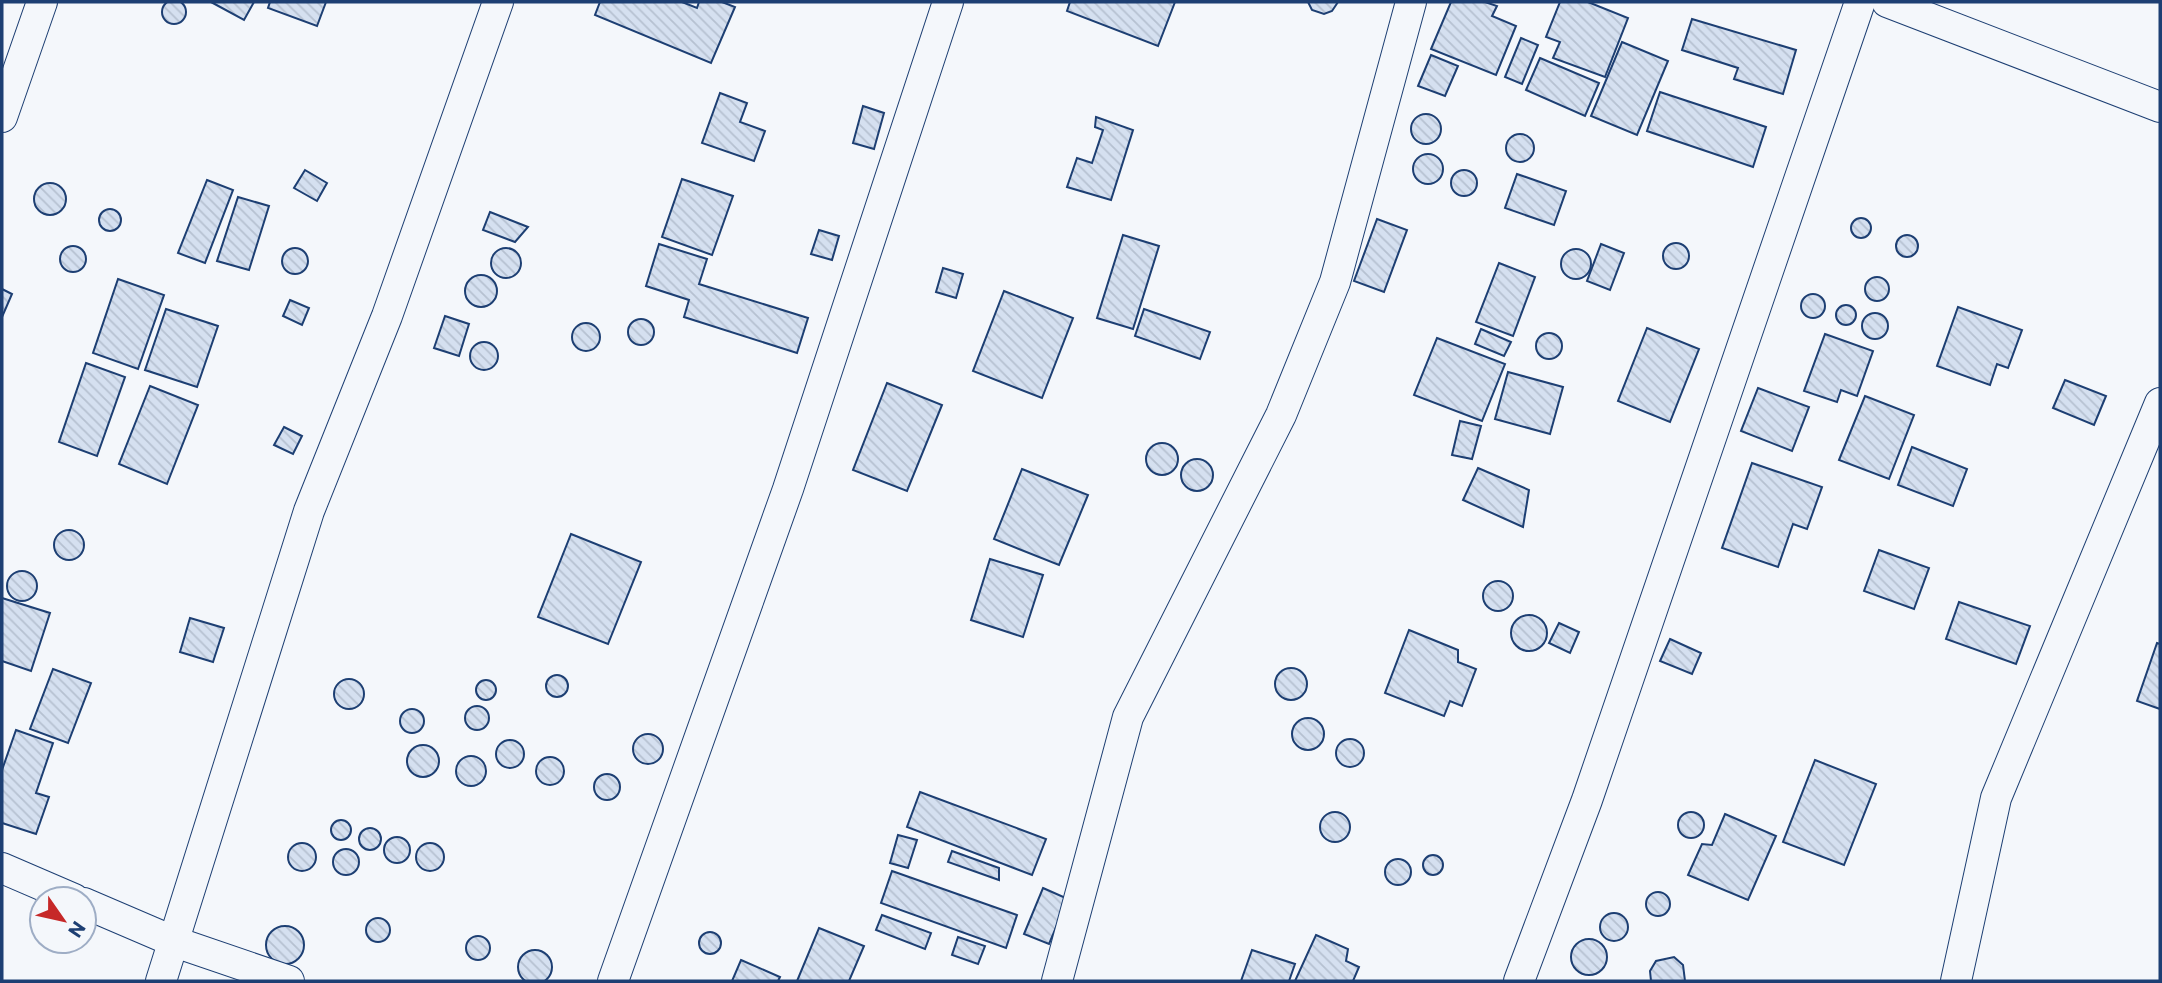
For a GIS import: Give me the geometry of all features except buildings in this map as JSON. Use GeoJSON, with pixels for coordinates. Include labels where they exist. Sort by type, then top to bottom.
{"type":"FeatureCollection","features":[{"type":"Feature","properties":{"kind":"street"},"geometry":{"type":"LineString","coordinates":[[2,117],[42,2]]}},
{"type":"Feature","properties":{"kind":"street"},"geometry":{"type":"LineString","coordinates":[[161,981],[309,511],[387,316],[498,2]]}},
{"type":"Feature","properties":{"kind":"street"},"geometry":{"type":"LineString","coordinates":[[613,981],[788,489],[948,2]]}},
{"type":"Feature","properties":{"kind":"street"},"geometry":{"type":"LineString","coordinates":[[1057,981],[1128,717],[1281,415],[1335,282],[1411,2]]}},
{"type":"Feature","properties":{"kind":"street"},"geometry":{"type":"LineString","coordinates":[[1519,981],[1587,800],[1860,2]]}},
{"type":"Feature","properties":{"kind":"street"},"geometry":{"type":"LineString","coordinates":[[1887,2],[2160,107]]}},
{"type":"Feature","properties":{"kind":"street"},"geometry":{"type":"LineString","coordinates":[[1956,981],[1996,798],[2160,403]]}},
{"type":"Feature","properties":{"kind":"street"},"geometry":{"type":"LineString","coordinates":[[2,868],[41,885]]}},
{"type":"Feature","properties":{"kind":"street"},"geometry":{"type":"LineString","coordinates":[[98,909],[175,942],[289,981]]}}]}
